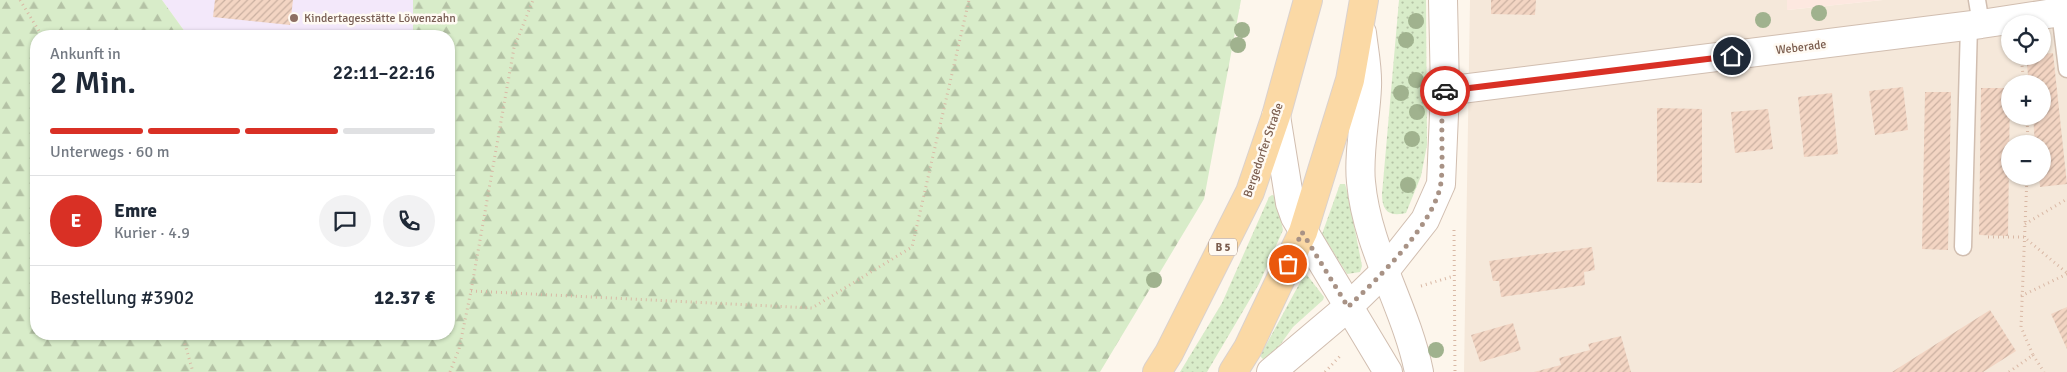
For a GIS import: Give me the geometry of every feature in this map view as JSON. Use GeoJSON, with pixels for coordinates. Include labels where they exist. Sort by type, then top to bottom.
{"type":"FeatureCollection","features":[{"type":"Feature","properties":{"kind":"main road","name":"Bergedorfer Straße"},"geometry":{"type":"LineString","coordinates":[[1157,372],[1169,353],[1250,192],[1276,116],[1308,0]]}},
{"type":"Feature","properties":{"kind":"main road"},"geometry":{"type":"LineString","coordinates":[[1233,372],[1252,340],[1302,232],[1350,80],[1363,10]]}},
{"type":"Feature","properties":{"kind":"street"},"geometry":{"type":"LineString","coordinates":[[1271,372],[1348,307],[1384,272],[1425,220],[1441,184],[1444,91],[1443,0]]}},
{"type":"Feature","properties":{"kind":"street"},"geometry":{"type":"LineString","coordinates":[[1363,10],[1367,84],[1360,181],[1370,227],[1384,272],[1407,327],[1419,372]]}},
{"type":"Feature","properties":{"kind":"street","name":"Weberade"},"geometry":{"type":"LineString","coordinates":[[1444,91],[1976,16],[2063,12]]}},
{"type":"Feature","properties":{"kind":"street","name":"B 5"},"geometry":{"type":"LineString","coordinates":[[1276,116],[1290,203],[1302,232]]}},
{"type":"Feature","properties":{"kind":"street"},"geometry":{"type":"LineString","coordinates":[[1302,232],[1388,372]]}},
{"type":"Feature","properties":{"kind":"lane"},"geometry":{"type":"LineString","coordinates":[[2063,12],[2067,63]]}},
{"type":"Feature","properties":{"kind":"lane"},"geometry":{"type":"LineString","coordinates":[[1963,242],[1976,16]]}},
{"type":"Feature","properties":{"kind":"path"},"geometry":{"type":"LineString","coordinates":[[20,0],[38,30]]}},
{"type":"Feature","properties":{"kind":"path"},"geometry":{"type":"LineString","coordinates":[[450,372],[459,349],[471,291],[514,48],[532,0]]}},
{"type":"Feature","properties":{"kind":"path"},"geometry":{"type":"LineString","coordinates":[[471,291],[812,308],[912,248],[969,0]]}},
{"type":"Feature","properties":{"kind":"path"},"geometry":{"type":"LineString","coordinates":[[2026,185],[2021,327],[2033,355],[2044,372]]}},
{"type":"Feature","properties":{"kind":"path"},"geometry":{"type":"LineString","coordinates":[[2024,224],[2067,199]]}},
{"type":"Feature","properties":{"kind":"path"},"geometry":{"type":"LineString","coordinates":[[1963,242],[2024,237],[2067,273],[2021,296]]}},
{"type":"Feature","properties":{"kind":"path"},"geometry":{"type":"LineString","coordinates":[[1454,276],[1455,372]]}},
{"type":"Feature","properties":{"kind":"path"},"geometry":{"type":"LineString","coordinates":[[184,340],[193,372]]}},
{"type":"Feature","properties":{"kind":"path"},"geometry":{"type":"LineString","coordinates":[[2009,372],[2033,355]]}},
{"type":"Feature","properties":{"kind":"path"},"geometry":{"type":"LineString","coordinates":[[1325,372],[1334,363]]}},
{"type":"Feature","properties":{"kind":"shaded area","name":"Kindertagesstätte Löwenzahn"},"geometry":{"type":"Polygon","coordinates":[[[162,0],[413,0],[413,30],[184,30],[162,0]]]}},
{"type":"Feature","properties":{"kind":"shaded area"},"geometry":{"type":"Polygon","coordinates":[[[1470,0],[1787,0],[1788,10],[1883,0],[2067,0],[2067,372],[1464,372],[1470,0]]]}},
{"type":"Feature","properties":{"kind":"shaded area"},"geometry":{"type":"Polygon","coordinates":[[[1787,0],[1883,0],[1787,10],[1787,0]]]}},
{"type":"Feature","properties":{"kind":"green space"},"geometry":{"type":"Polygon","coordinates":[[[0,0],[162,0],[184,30],[30,30],[30,340],[455,340],[455,30],[413,30],[413,0],[1241,0],[1204,199],[1100,372],[0,372],[0,0]]]}},
{"type":"Feature","properties":{"kind":"green space"},"geometry":{"type":"Polygon","coordinates":[[[1399,0],[1426,0],[1427,145],[1421,176],[1406,213],[1395,214],[1385,209],[1382,194],[1399,0]]]}},
{"type":"Feature","properties":{"kind":"green space"},"geometry":{"type":"Polygon","coordinates":[[[1340,184],[1345,184],[1348,194],[1362,266],[1360,272],[1347,274],[1322,234],[1340,184]]]}},
{"type":"Feature","properties":{"kind":"green space"},"geometry":{"type":"Polygon","coordinates":[[[1272,195],[1276,196],[1283,230],[1259,284],[1207,372],[1180,372],[1222,303],[1269,197],[1272,195]]]}},
{"type":"Feature","properties":{"kind":"green space"},"geometry":{"type":"Polygon","coordinates":[[[1307,275],[1324,297],[1323,300],[1293,327],[1269,360],[1265,361],[1260,356],[1303,277],[1307,275]]]}},
{"type":"Feature","properties":{"kind":"building"},"geometry":{"type":"Polygon","coordinates":[[[215,0],[293,0],[290,25],[213,17],[215,0]]]}},
{"type":"Feature","properties":{"kind":"building"},"geometry":{"type":"Polygon","coordinates":[[[1491,0],[1536,0],[1535,15],[1491,14],[1491,0]]]}},
{"type":"Feature","properties":{"kind":"building"},"geometry":{"type":"Polygon","coordinates":[[[2051,53],[2053,53],[2067,184],[2040,187],[2040,185],[2051,185],[2051,135],[2034,135],[2034,125],[2051,125],[2051,75],[2028,75],[2027,65],[2051,65],[2051,53]]]}},
{"type":"Feature","properties":{"kind":"building"},"geometry":{"type":"Polygon","coordinates":[[[1903,87],[1908,130],[1875,135],[1869,91],[1903,87]]]}},
{"type":"Feature","properties":{"kind":"building"},"geometry":{"type":"Polygon","coordinates":[[[1981,88],[2001,88],[2001,125],[2010,125],[2009,135],[2001,135],[2001,185],[2009,185],[2008,236],[1979,235],[1981,88]]]}},
{"type":"Feature","properties":{"kind":"building"},"geometry":{"type":"Polygon","coordinates":[[[1925,92],[1951,92],[1948,250],[1922,249],[1925,92]]]}},
{"type":"Feature","properties":{"kind":"building"},"geometry":{"type":"Polygon","coordinates":[[[1832,93],[1838,154],[1804,157],[1798,97],[1832,93]]]}},
{"type":"Feature","properties":{"kind":"building"},"geometry":{"type":"Polygon","coordinates":[[[1657,108],[1702,109],[1702,183],[1657,182],[1657,108]]]}},
{"type":"Feature","properties":{"kind":"building"},"geometry":{"type":"Polygon","coordinates":[[[1768,109],[1773,149],[1735,153],[1731,112],[1768,109]]]}},
{"type":"Feature","properties":{"kind":"building"},"geometry":{"type":"Polygon","coordinates":[[[1592,247],[1595,270],[1584,272],[1585,285],[1501,297],[1499,281],[1493,281],[1489,261],[1592,247]]]}},
{"type":"Feature","properties":{"kind":"building"},"geometry":{"type":"Polygon","coordinates":[[[2067,307],[2067,349],[2051,314],[2067,307]]]}},
{"type":"Feature","properties":{"kind":"building"},"geometry":{"type":"Polygon","coordinates":[[[1990,310],[2016,351],[1983,372],[1892,372],[1990,310]]]}},
{"type":"Feature","properties":{"kind":"building"},"geometry":{"type":"Polygon","coordinates":[[[1513,323],[1521,350],[1480,362],[1471,335],[1513,323]]]}},
{"type":"Feature","properties":{"kind":"building"},"geometry":{"type":"Polygon","coordinates":[[[1621,336],[1631,372],[1534,372],[1561,365],[1559,358],[1590,350],[1588,344],[1621,336]]]}},
{"type":"Feature","properties":{"kind":"way so far"},"geometry":{"type":"LineString","coordinates":[[1288,264],[1302,232],[1348,307],[1384,272],[1425,220],[1441,184],[1445,91]]}},
{"type":"Feature","properties":{"kind":"place","name":"Kindertagesstätte Löwenzahn"},"geometry":{"type":"Point","coordinates":[294,18]}},
{"type":"Feature","properties":{"kind":"route"},"geometry":{"type":"LineString","coordinates":[[1445,91],[1732,56]]}}]}
